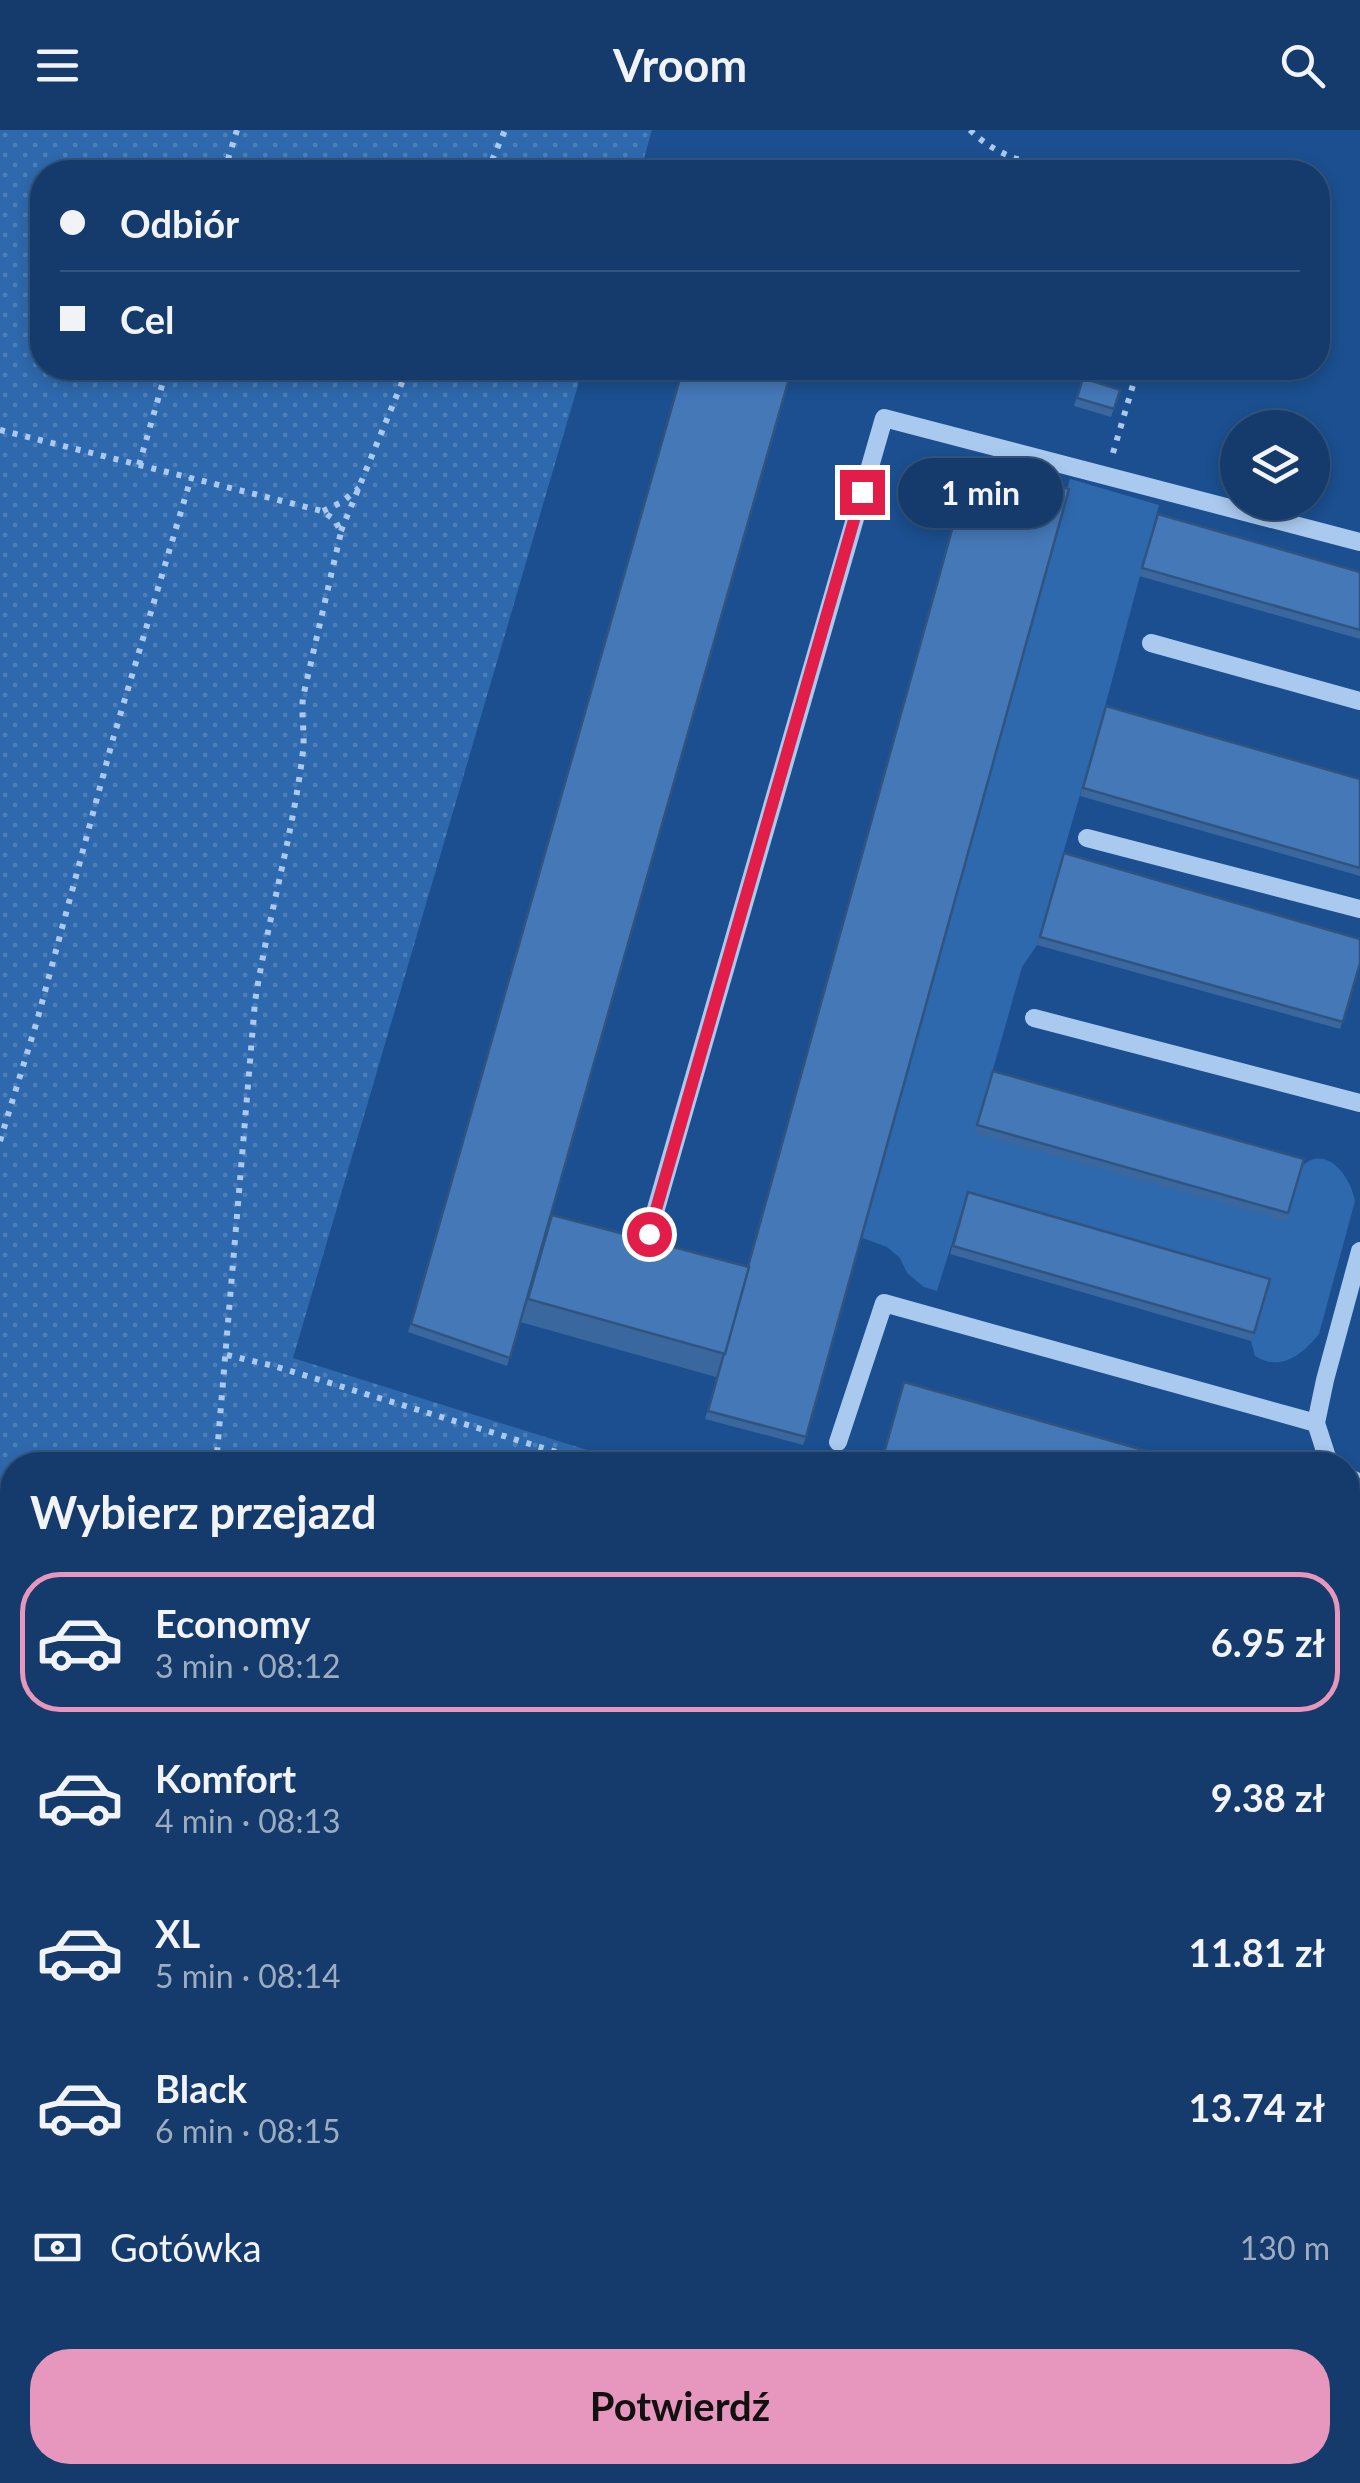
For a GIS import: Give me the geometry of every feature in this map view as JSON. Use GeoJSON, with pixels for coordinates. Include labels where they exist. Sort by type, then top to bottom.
{"type":"FeatureCollection","features":[{"type":"Feature","properties":{"kind":"street"},"geometry":{"type":"LineString","coordinates":[[649,1234],[884,418],[1360,542]]}},
{"type":"Feature","properties":{"kind":"street"},"geometry":{"type":"LineString","coordinates":[[1151,644],[1360,701]]}},
{"type":"Feature","properties":{"kind":"street"},"geometry":{"type":"LineString","coordinates":[[1087,838],[1360,909]]}},
{"type":"Feature","properties":{"kind":"street"},"geometry":{"type":"LineString","coordinates":[[1034,1018],[1360,1103]]}},
{"type":"Feature","properties":{"kind":"street"},"geometry":{"type":"LineString","coordinates":[[1325,1452],[1316,1424],[1360,1251]]}},
{"type":"Feature","properties":{"kind":"street"},"geometry":{"type":"LineString","coordinates":[[838,1442],[884,1303],[1316,1424]]}},
{"type":"Feature","properties":{"kind":"path"},"geometry":{"type":"LineString","coordinates":[[228,160],[237,130]]}},
{"type":"Feature","properties":{"kind":"path"},"geometry":{"type":"LineString","coordinates":[[492,160],[505,130]]}},
{"type":"Feature","properties":{"kind":"path"},"geometry":{"type":"LineString","coordinates":[[970,130],[985,145],[1018,160]]}},
{"type":"Feature","properties":{"kind":"path"},"geometry":{"type":"LineString","coordinates":[[139,465],[164,380]]}},
{"type":"Feature","properties":{"kind":"path"},"geometry":{"type":"LineString","coordinates":[[217,1452],[255,1002],[296,799],[304,744],[303,696],[341,532],[403,380]]}},
{"type":"Feature","properties":{"kind":"path"},"geometry":{"type":"LineString","coordinates":[[1106,476],[1134,380]]}},
{"type":"Feature","properties":{"kind":"path"},"geometry":{"type":"LineString","coordinates":[[0,430],[322,511],[335,520],[341,532]]}},
{"type":"Feature","properties":{"kind":"path"},"geometry":{"type":"LineString","coordinates":[[0,1141],[191,478]]}},
{"type":"Feature","properties":{"kind":"path"},"geometry":{"type":"LineString","coordinates":[[322,511],[342,502],[360,486]]}},
{"type":"Feature","properties":{"kind":"path"},"geometry":{"type":"LineString","coordinates":[[226,1355],[274,1366],[545,1452]]}},
{"type":"Feature","properties":{"kind":"shaded area"},"geometry":{"type":"Polygon","coordinates":[[[0,130],[652,130],[643,160],[30,160],[30,380],[579,380],[293,1358],[593,1452],[0,1452],[0,130]]]}},
{"type":"Feature","properties":{"kind":"shaded area"},"geometry":{"type":"Polygon","coordinates":[[[1070,479],[1159,505],[1037,945],[1022,967],[975,1133],[1301,1167],[1310,1160],[1328,1160],[1343,1173],[1355,1201],[1319,1334],[1305,1349],[1282,1362],[1255,1356],[1251,1341],[1266,1287],[965,1201],[937,1291],[924,1287],[907,1273],[900,1258],[887,1247],[860,1237],[1070,479]]]}},
{"type":"Feature","properties":{"kind":"building"},"geometry":{"type":"Polygon","coordinates":[[[680,380],[789,380],[510,1358],[411,1324],[680,380]]]}},
{"type":"Feature","properties":{"kind":"building"},"geometry":{"type":"Polygon","coordinates":[[[1082,380],[1120,390],[1114,409],[1077,398],[1082,380]]]}},
{"type":"Feature","properties":{"kind":"building"},"geometry":{"type":"Polygon","coordinates":[[[971,461],[1069,489],[806,1437],[708,1411],[971,461]]]}},
{"type":"Feature","properties":{"kind":"building"},"geometry":{"type":"Polygon","coordinates":[[[1158,514],[1360,572],[1360,630],[1142,568],[1158,514]]]}},
{"type":"Feature","properties":{"kind":"building"},"geometry":{"type":"Polygon","coordinates":[[[1106,706],[1360,779],[1360,868],[1083,788],[1106,706]]]}},
{"type":"Feature","properties":{"kind":"building"},"geometry":{"type":"Polygon","coordinates":[[[1064,853],[1360,939],[1360,963],[1343,1022],[1040,937],[1064,853]]]}},
{"type":"Feature","properties":{"kind":"building"},"geometry":{"type":"Polygon","coordinates":[[[993,1071],[1304,1159],[1288,1213],[977,1125],[993,1071]]]}},
{"type":"Feature","properties":{"kind":"building"},"geometry":{"type":"Polygon","coordinates":[[[968,1192],[1270,1279],[1254,1333],[953,1246],[968,1192]]]}},
{"type":"Feature","properties":{"kind":"building"},"geometry":{"type":"Polygon","coordinates":[[[552,1215],[749,1267],[725,1354],[528,1299],[552,1215]]]}},
{"type":"Feature","properties":{"kind":"building"},"geometry":{"type":"Polygon","coordinates":[[[904,1382],[1150,1452],[884,1452],[904,1382]]]}},
{"type":"Feature","properties":{"kind":"route"},"geometry":{"type":"LineString","coordinates":[[649,1234],[862,492]]}}]}
